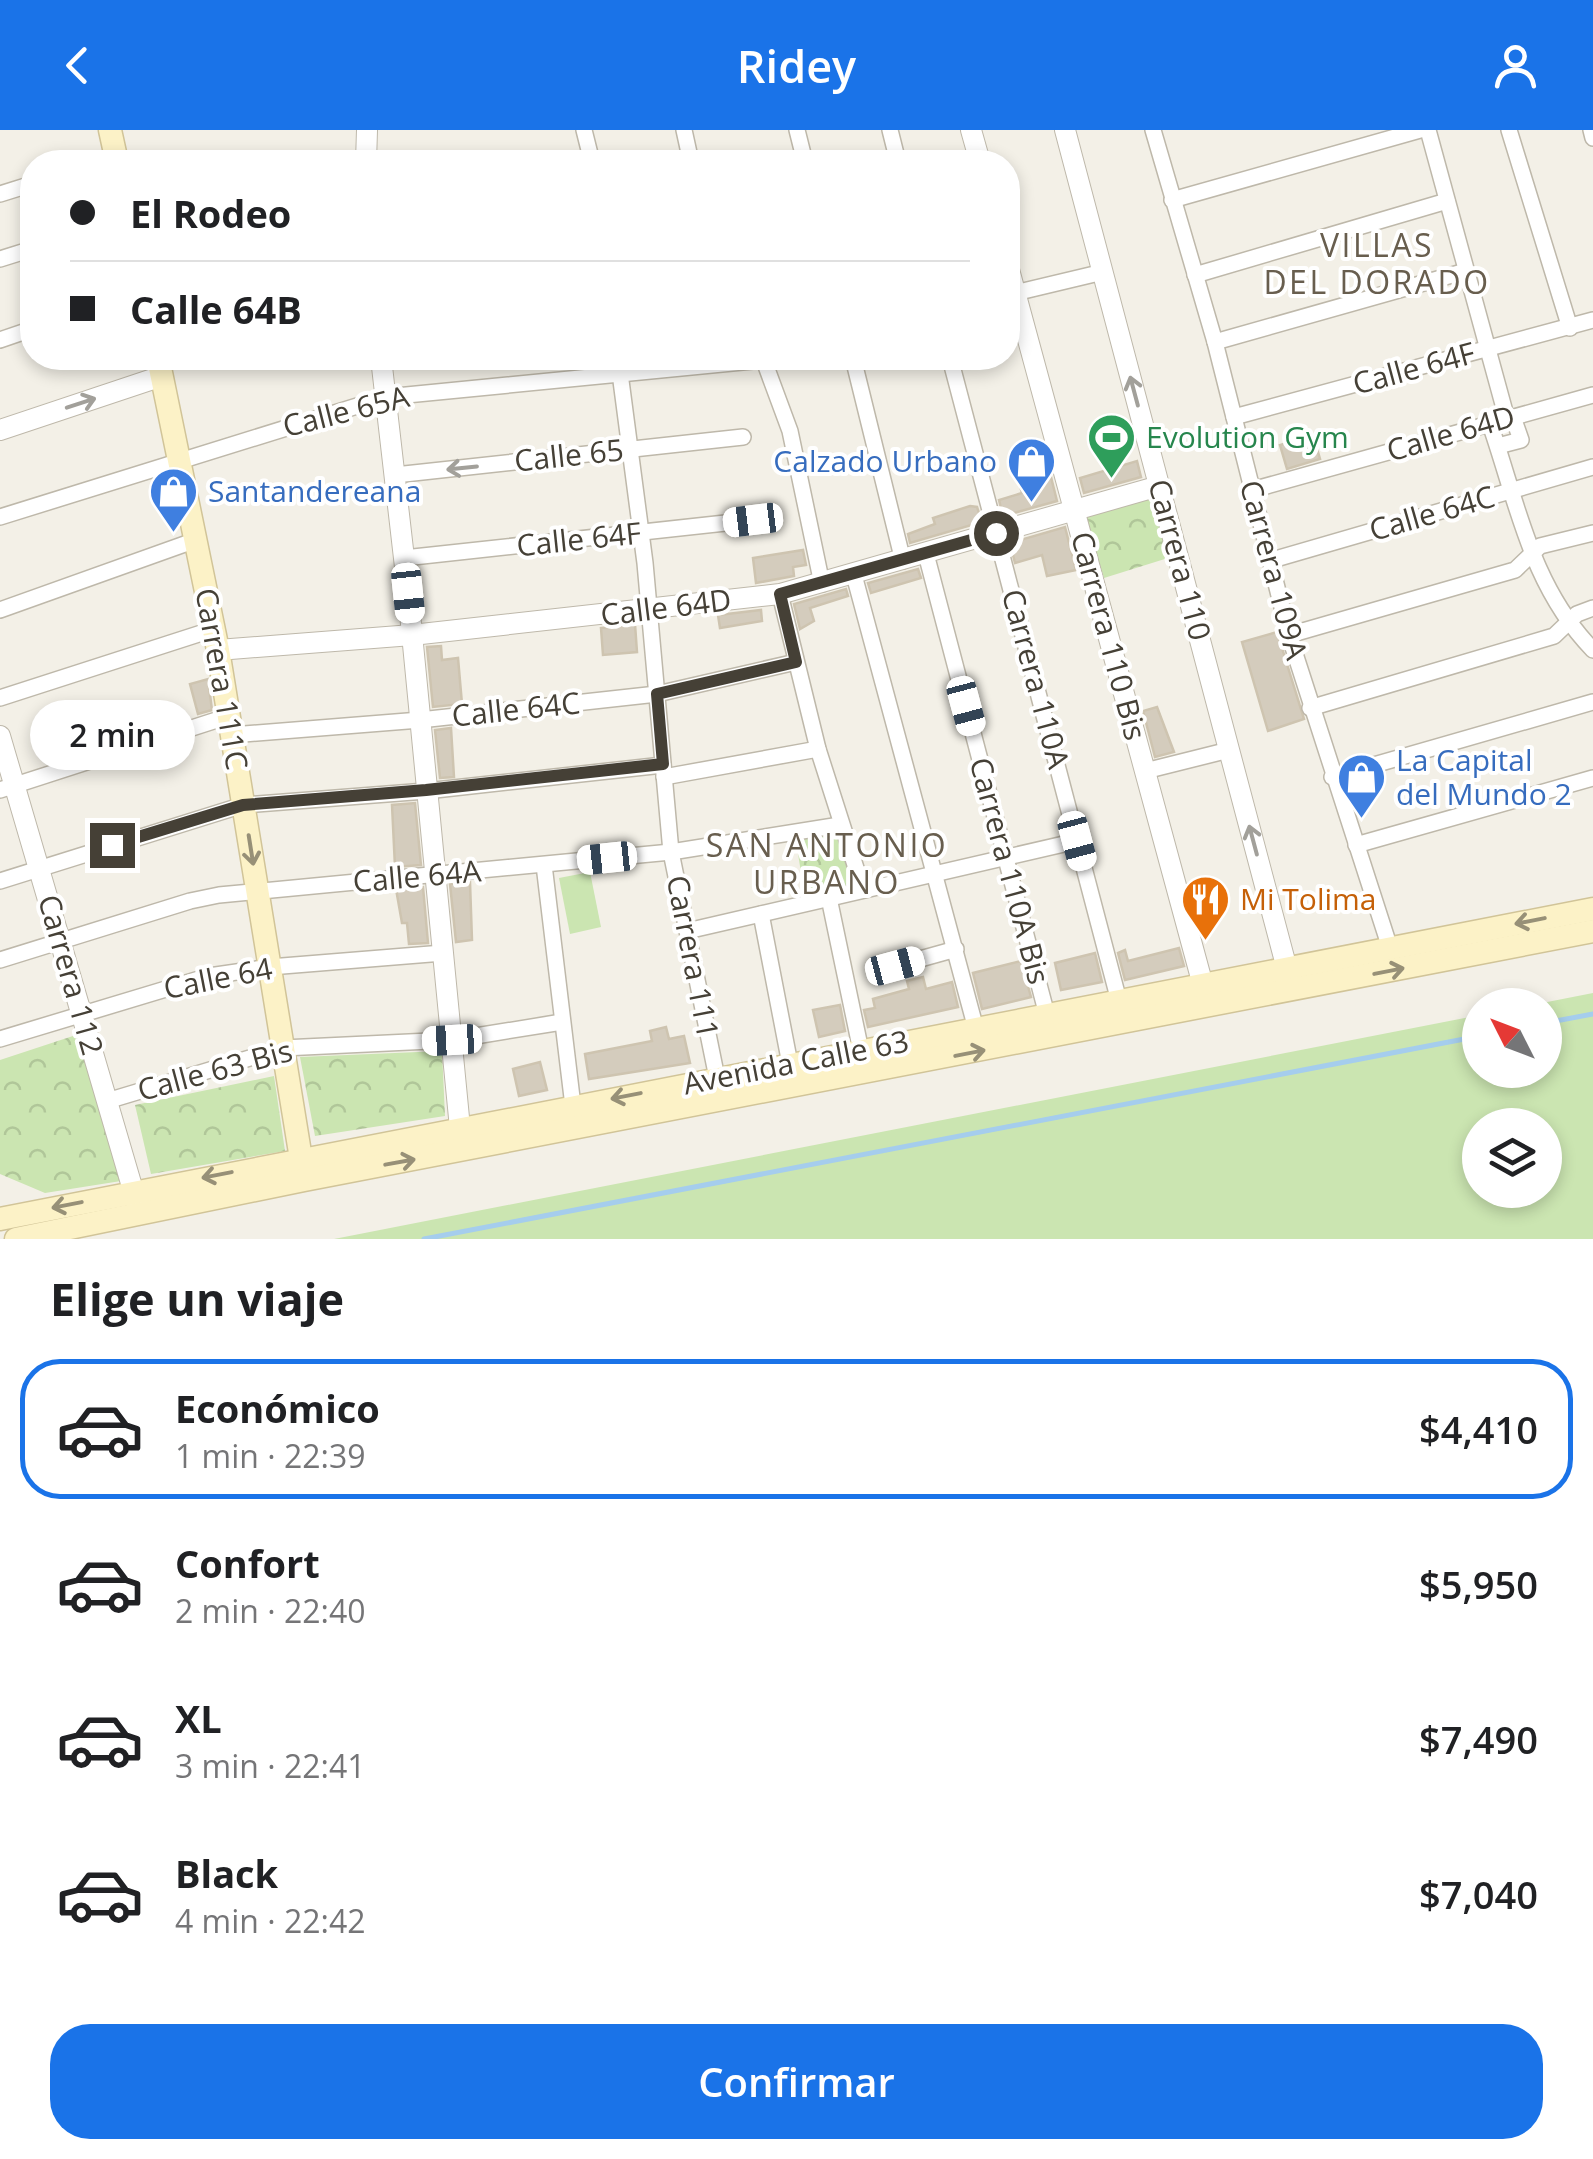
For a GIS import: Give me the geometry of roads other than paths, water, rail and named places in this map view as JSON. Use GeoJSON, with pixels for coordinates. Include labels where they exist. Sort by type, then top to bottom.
{"type":"FeatureCollection","features":[{"type":"Feature","properties":{"kind":"main road","name":"Carrera 111C"},"geometry":{"type":"LineString","coordinates":[[161,370],[216,639],[302,1169]]}},
{"type":"Feature","properties":{"kind":"main road","name":"Avenida Calle 63"},"geometry":{"type":"LineString","coordinates":[[1290,979],[1390,948],[1593,908]]}},
{"type":"Feature","properties":{"kind":"main road","name":"Avenida Calle 63"},"geometry":{"type":"LineString","coordinates":[[0,1218],[137,1202],[1290,979],[1593,931]]}},
{"type":"Feature","properties":{"kind":"main road","name":"Avenida Calle 63"},"geometry":{"type":"LineString","coordinates":[[302,1169],[460,1128],[976,1028],[1120,1001],[1206,996]]}},
{"type":"Feature","properties":{"kind":"main road","name":"Avenida Calle 63"},"geometry":{"type":"LineString","coordinates":[[16,1239],[137,1202]]}},
{"type":"Feature","properties":{"kind":"street","name":"Carrera 110"},"geometry":{"type":"LineString","coordinates":[[1065,130],[1290,979]]}},
{"type":"Feature","properties":{"kind":"street","name":"Carrera 109A"},"geometry":{"type":"LineString","coordinates":[[1153,130],[1215,342],[1288,635],[1390,948]]}},
{"type":"Feature","properties":{"kind":"street"},"geometry":{"type":"LineString","coordinates":[[1172,200],[1420,130]]}},
{"type":"Feature","properties":{"kind":"street"},"geometry":{"type":"LineString","coordinates":[[1428,130],[1487,350],[1521,440],[1498,446]]}},
{"type":"Feature","properties":{"kind":"street"},"geometry":{"type":"LineString","coordinates":[[1509,130],[1570,328]]}},
{"type":"Feature","properties":{"kind":"street"},"geometry":{"type":"LineString","coordinates":[[1590,130],[1593,138]]}},
{"type":"Feature","properties":{"kind":"street"},"geometry":{"type":"LineString","coordinates":[[1195,275],[1447,201]]}},
{"type":"Feature","properties":{"kind":"street"},"geometry":{"type":"LineString","coordinates":[[1215,342],[1466,271]]}},
{"type":"Feature","properties":{"kind":"street"},"geometry":{"type":"LineString","coordinates":[[1020,292],[1102,272]]}},
{"type":"Feature","properties":{"kind":"street","name":"Carrera 110 Bis"},"geometry":{"type":"LineString","coordinates":[[1020,311],[1206,996]]}},
{"type":"Feature","properties":{"kind":"street","name":"Calle 64F"},"geometry":{"type":"LineString","coordinates":[[1234,417],[1593,320]]}},
{"type":"Feature","properties":{"kind":"street"},"geometry":{"type":"LineString","coordinates":[[0,430],[152,370]]}},
{"type":"Feature","properties":{"kind":"street"},"geometry":{"type":"LineString","coordinates":[[383,370],[460,1128]]}},
{"type":"Feature","properties":{"kind":"street","name":"Calle 65A"},"geometry":{"type":"LineString","coordinates":[[0,517],[179,458],[386,397],[588,370]]}},
{"type":"Feature","properties":{"kind":"street","name":"Carrera 111"},"geometry":{"type":"LineString","coordinates":[[618,370],[649,611],[671,852],[717,1078]]}},
{"type":"Feature","properties":{"kind":"street"},"geometry":{"type":"LineString","coordinates":[[768,370],[790,431],[822,584]]}},
{"type":"Feature","properties":{"kind":"street"},"geometry":{"type":"LineString","coordinates":[[856,370],[903,560]]}},
{"type":"Feature","properties":{"kind":"street","name":"Carrera 110A"},"geometry":{"type":"LineString","coordinates":[[953,370],[1120,1001]]}},
{"type":"Feature","properties":{"kind":"street","name":"Calle 64D"},"geometry":{"type":"LineString","coordinates":[[1252,490],[1593,395]]}},
{"type":"Feature","properties":{"kind":"street"},"geometry":{"type":"LineString","coordinates":[[1490,424],[1530,556],[1568,624],[1593,650]]}},
{"type":"Feature","properties":{"kind":"street","name":"Calle 65"},"geometry":{"type":"LineString","coordinates":[[395,475],[744,437]]}},
{"type":"Feature","properties":{"kind":"street","name":"Calle 64C"},"geometry":{"type":"LineString","coordinates":[[1272,560],[1593,467]]}},
{"type":"Feature","properties":{"kind":"street","name":"Calle 64D"},"geometry":{"type":"LineString","coordinates":[[0,698],[216,639],[412,634],[780,594],[1159,486]]}},
{"type":"Feature","properties":{"kind":"street","name":"Calle 64F"},"geometry":{"type":"LineString","coordinates":[[404,558],[753,520]]}},
{"type":"Feature","properties":{"kind":"street"},"geometry":{"type":"LineString","coordinates":[[1288,635],[1515,570],[1540,546],[1593,533]]}},
{"type":"Feature","properties":{"kind":"street"},"geometry":{"type":"LineString","coordinates":[[0,610],[196,540]]}},
{"type":"Feature","properties":{"kind":"street","name":"Carrera 110A Bis"},"geometry":{"type":"LineString","coordinates":[[926,554],[1047,1015]]}},
{"type":"Feature","properties":{"kind":"street"},"geometry":{"type":"LineString","coordinates":[[854,575],[976,1028]]}},
{"type":"Feature","properties":{"kind":"street"},"geometry":{"type":"LineString","coordinates":[[780,594],[818,749],[863,890]]}},
{"type":"Feature","properties":{"kind":"street"},"geometry":{"type":"LineString","coordinates":[[1310,708],[1554,636],[1582,611],[1593,608]]}},
{"type":"Feature","properties":{"kind":"street","name":"Calle 64C"},"geometry":{"type":"LineString","coordinates":[[7,788],[230,726],[420,720],[657,694],[796,662]]}},
{"type":"Feature","properties":{"kind":"street"},"geometry":{"type":"LineString","coordinates":[[1332,777],[1593,702]]}},
{"type":"Feature","properties":{"kind":"street","name":"Carrera 112"},"geometry":{"type":"LineString","coordinates":[[0,736],[7,788],[39,869],[137,1202]]}},
{"type":"Feature","properties":{"kind":"street"},"geometry":{"type":"LineString","coordinates":[[0,882],[243,805],[664,771],[818,749]]}},
{"type":"Feature","properties":{"kind":"street"},"geometry":{"type":"LineString","coordinates":[[1145,770],[1229,750]]}},
{"type":"Feature","properties":{"kind":"street"},"geometry":{"type":"LineString","coordinates":[[1356,845],[1593,778]]}},
{"type":"Feature","properties":{"kind":"street","name":"Calle 64A"},"geometry":{"type":"LineString","coordinates":[[0,960],[190,900],[671,852],[840,824]]}},
{"type":"Feature","properties":{"kind":"street"},"geometry":{"type":"LineString","coordinates":[[687,931],[1077,841]]}},
{"type":"Feature","properties":{"kind":"street"},"geometry":{"type":"LineString","coordinates":[[544,865],[573,1106]]}},
{"type":"Feature","properties":{"kind":"street"},"geometry":{"type":"LineString","coordinates":[[829,898],[861,1051]]}},
{"type":"Feature","properties":{"kind":"street"},"geometry":{"type":"LineString","coordinates":[[761,914],[790,1064]]}},
{"type":"Feature","properties":{"kind":"street"},"geometry":{"type":"LineString","coordinates":[[895,966],[956,949]]}},
{"type":"Feature","properties":{"kind":"street","name":"Calle 64"},"geometry":{"type":"LineString","coordinates":[[0,1039],[209,976],[443,953]]}},
{"type":"Feature","properties":{"kind":"street","name":"Calle 63 Bis"},"geometry":{"type":"LineString","coordinates":[[107,1100],[283,1048],[452,1040],[562,1022]]}},
{"type":"Feature","properties":{"kind":"waterway"},"geometry":{"type":"LineString","coordinates":[[1562,1020],[1593,1014]]}},
{"type":"Feature","properties":{"kind":"waterway"},"geometry":{"type":"LineString","coordinates":[[424,1239],[1462,1039]]}},
{"type":"Feature","properties":{"kind":"place","name":"Evolution Gym"},"geometry":{"type":"Point","coordinates":[1111,480]}},
{"type":"Feature","properties":{"kind":"place","name":"Calzado Urbano"},"geometry":{"type":"Point","coordinates":[1032,504]}},
{"type":"Feature","properties":{"kind":"place","name":"Santandereana"},"geometry":{"type":"Point","coordinates":[173,534]}},
{"type":"Feature","properties":{"kind":"place","name":"La Capital del Mundo 2"},"geometry":{"type":"Point","coordinates":[1361,820]}},
{"type":"Feature","properties":{"kind":"place","name":"Mi Tolima"},"geometry":{"type":"Point","coordinates":[1205,942]}},
{"type":"Feature","properties":{"kind":"district","name":"VILLAS DEL DORADO"},"geometry":{"type":"Point","coordinates":[1377,264]}},
{"type":"Feature","properties":{"kind":"district","name":"SAN ANTONIO URBANO"},"geometry":{"type":"Point","coordinates":[827,864]}}]}
